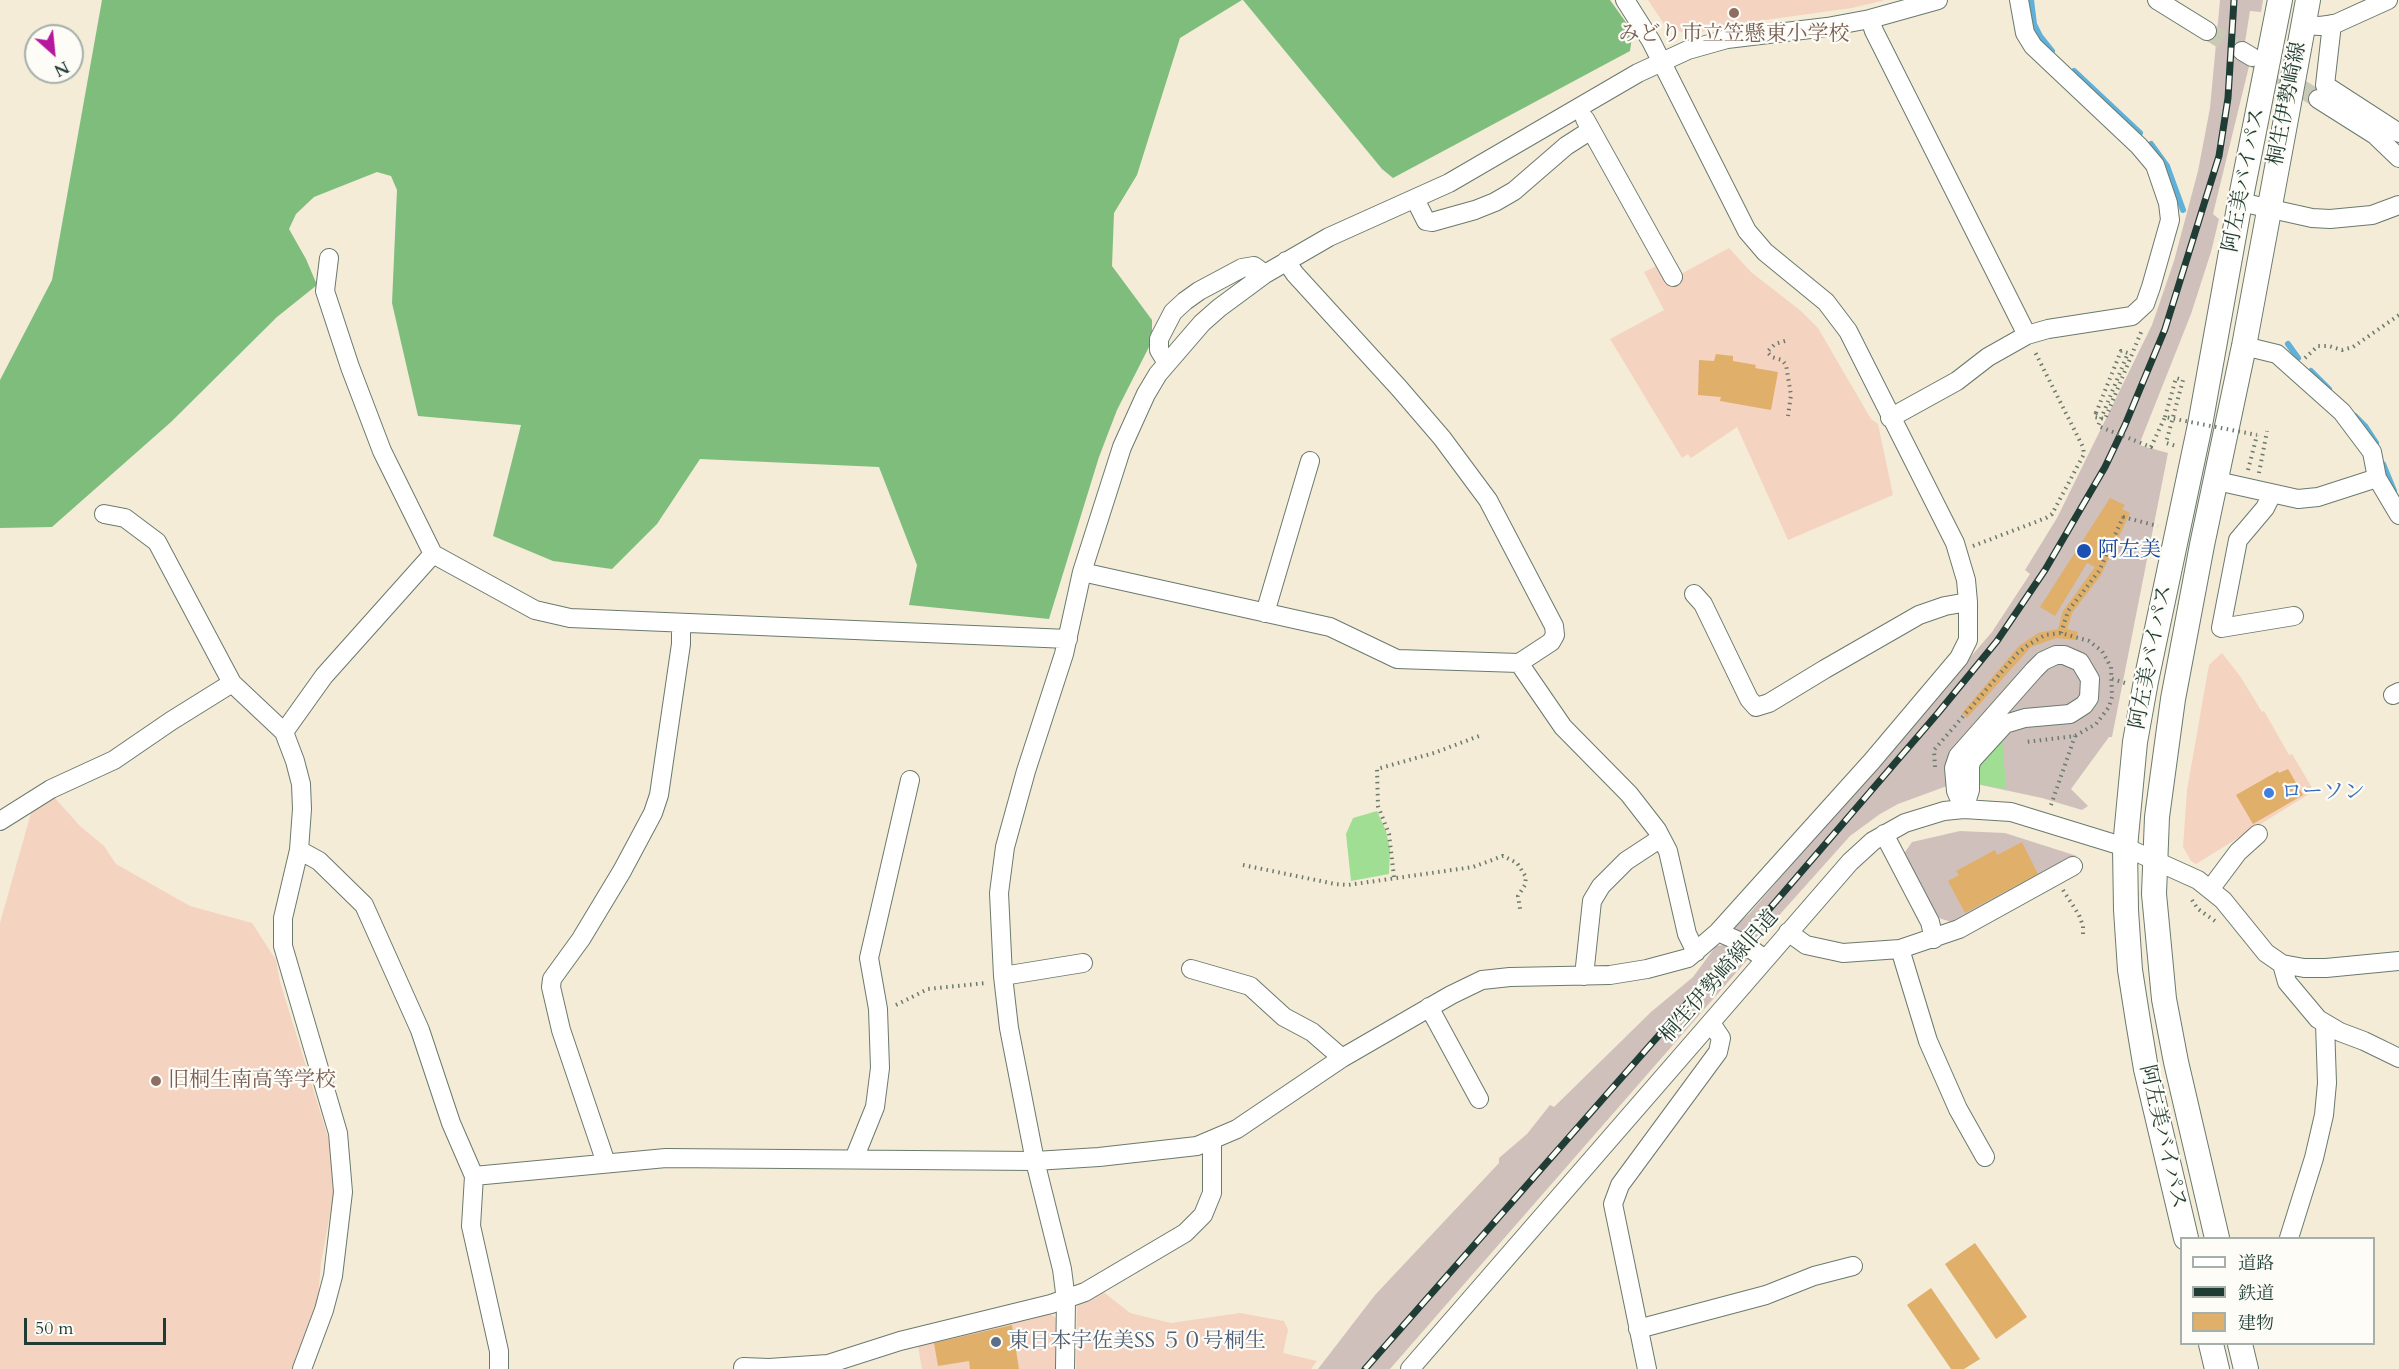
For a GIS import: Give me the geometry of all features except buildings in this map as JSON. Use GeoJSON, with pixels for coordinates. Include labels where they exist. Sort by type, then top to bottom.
{"type":"FeatureCollection","features":[{"type":"Feature","properties":{"kind":"main road","name":"桐生伊勢崎線"},"geometry":{"type":"LineString","coordinates":[[2272,42],[2280,0]]}},
{"type":"Feature","properties":{"kind":"main road","name":"桐生伊勢崎線"},"geometry":{"type":"LineString","coordinates":[[2269,209],[2308,0]]}},
{"type":"Feature","properties":{"kind":"main road","name":"阿左美バイパス"},"geometry":{"type":"LineString","coordinates":[[2186,1237],[2146,1069],[2138,1021],[2128,946],[2125,848],[2135,742],[2146,681],[2200,426],[2240,202],[2272,42]]}},
{"type":"Feature","properties":{"kind":"main road","name":"阿左美バイパス"},"geometry":{"type":"LineString","coordinates":[[2217,1237],[2175,1062],[2164,999],[2158,947],[2154,861],[2167,735],[2202,545],[2244,346],[2269,209]]}},
{"type":"Feature","properties":{"kind":"main road"},"geometry":{"type":"LineString","coordinates":[[2211,1345],[2217,1369]]}},
{"type":"Feature","properties":{"kind":"main road"},"geometry":{"type":"LineString","coordinates":[[2240,1345],[2246,1369]]}},
{"type":"Feature","properties":{"kind":"street"},"geometry":{"type":"LineString","coordinates":[[474,1176],[666,1158],[1035,1161],[1176,1150],[1212,1141],[1237,1129],[1342,1058],[1472,984],[1492,978],[1584,976],[1647,969],[1679,961],[1696,952],[1718,932],[1872,761],[1959,658],[1968,640],[1968,602],[1958,551],[1848,331],[1834,312],[1803,281],[1765,252],[1747,231],[1672,81],[1660,63],[1651,41],[1625,0]]}},
{"type":"Feature","properties":{"kind":"street"},"geometry":{"type":"LineString","coordinates":[[1065,1369],[1066,1300],[1062,1269],[1035,1161],[1009,1028],[1003,978],[999,893],[1005,847],[1026,771],[1068,639],[1082,572],[1122,447],[1146,394],[1167,363],[1210,315],[1265,274],[1329,237],[1415,199],[1473,170],[1624,80],[1688,50],[1727,39],[1827,27],[1870,19],[1938,0]]}},
{"type":"Feature","properties":{"kind":"street"},"geometry":{"type":"LineString","coordinates":[[1890,418],[1958,381],[1988,357],[2027,335],[2048,329],[2125,319],[2139,311],[2145,304],[2170,220],[2163,185],[2155,165],[2139,146],[2033,46],[2025,33],[2019,0]]}},
{"type":"Feature","properties":{"kind":"street"},"geometry":{"type":"LineString","coordinates":[[2157,0],[2207,31]]}},
{"type":"Feature","properties":{"kind":"street"},"geometry":{"type":"LineString","coordinates":[[2304,25],[2332,24],[2388,0]]}},
{"type":"Feature","properties":{"kind":"street"},"geometry":{"type":"LineString","coordinates":[[1870,19],[2027,335]]}},
{"type":"Feature","properties":{"kind":"street"},"geometry":{"type":"LineString","coordinates":[[2332,24],[2325,85],[2399,133]]}},
{"type":"Feature","properties":{"kind":"street"},"geometry":{"type":"LineString","coordinates":[[2318,99],[2375,135],[2399,158]]}},
{"type":"Feature","properties":{"kind":"street"},"geometry":{"type":"LineString","coordinates":[[1579,107],[1673,277]]}},
{"type":"Feature","properties":{"kind":"street"},"geometry":{"type":"LineString","coordinates":[[1415,199],[1426,221],[1432,222],[1475,210],[1514,191],[1566,146],[1591,130]]}},
{"type":"Feature","properties":{"kind":"street"},"geometry":{"type":"LineString","coordinates":[[2240,202],[2312,218],[2357,218],[2396,213]]}},
{"type":"Feature","properties":{"kind":"street"},"geometry":{"type":"LineString","coordinates":[[329,258],[325,291],[350,367],[382,451],[433,554],[535,610],[570,618],[1068,639]]}},
{"type":"Feature","properties":{"kind":"street"},"geometry":{"type":"LineString","coordinates":[[1082,572],[1330,627],[1397,659],[1519,663],[1551,642],[1555,635],[1554,626],[1488,500],[1435,429],[1295,274],[1286,261]]}},
{"type":"Feature","properties":{"kind":"street"},"geometry":{"type":"LineString","coordinates":[[1167,363],[1159,350],[1159,339],[1173,312],[1185,301],[1242,268],[1254,266],[1265,274]]}},
{"type":"Feature","properties":{"kind":"street"},"geometry":{"type":"LineString","coordinates":[[2244,346],[2277,354],[2342,412],[2372,452],[2377,478],[2397,507]]}},
{"type":"Feature","properties":{"kind":"street"},"geometry":{"type":"LineString","coordinates":[[1265,613],[1310,461]]}},
{"type":"Feature","properties":{"kind":"street"},"geometry":{"type":"LineString","coordinates":[[2217,481],[2298,499],[2318,497],[2377,478]]}},
{"type":"Feature","properties":{"kind":"street"},"geometry":{"type":"LineString","coordinates":[[2272,494],[2265,508],[2238,540],[2221,628],[2294,616]]}},
{"type":"Feature","properties":{"kind":"street"},"geometry":{"type":"LineString","coordinates":[[104,514],[125,518],[157,542],[232,683],[284,732],[301,784],[299,850],[283,918],[283,946],[338,1133],[343,1192],[333,1276],[324,1310],[302,1369]]}},
{"type":"Feature","properties":{"kind":"street"},"geometry":{"type":"LineString","coordinates":[[284,732],[324,676],[433,554]]}},
{"type":"Feature","properties":{"kind":"street"},"geometry":{"type":"LineString","coordinates":[[1694,594],[1703,604],[1749,699],[1756,707],[1769,704],[1834,663],[1919,615],[1968,602]]}},
{"type":"Feature","properties":{"kind":"street"},"geometry":{"type":"LineString","coordinates":[[606,1163],[561,1030],[551,987],[552,979],[622,871],[653,813],[658,795],[681,644],[681,624]]}},
{"type":"Feature","properties":{"kind":"street"},"geometry":{"type":"LineString","coordinates":[[2056,655],[2072,657],[2080,662],[2090,679],[2091,689],[2084,705],[2070,714],[2025,718],[2005,724],[1972,760],[1970,790],[1964,809],[1956,791],[1955,761],[2038,665],[2056,655]]}},
{"type":"Feature","properties":{"kind":"street"},"geometry":{"type":"LineString","coordinates":[[1519,663],[1563,727],[1642,809],[1661,838],[1675,879],[1688,934],[1696,952]]}},
{"type":"Feature","properties":{"kind":"street"},"geometry":{"type":"LineString","coordinates":[[0,821],[51,789],[114,760],[232,683]]}},
{"type":"Feature","properties":{"kind":"street"},"geometry":{"type":"LineString","coordinates":[[2010,696],[2011,705],[2025,718]]}},
{"type":"Feature","properties":{"kind":"street"},"geometry":{"type":"LineString","coordinates":[[854,1159],[875,1107],[879,1090],[879,1020],[869,958],[910,780]]}},
{"type":"Feature","properties":{"kind":"street","name":"桐生伊勢崎線旧道"},"geometry":{"type":"LineString","coordinates":[[1410,1369],[1850,862],[1884,834],[1927,816],[1964,809],[2011,812],[2125,848],[2211,888]]}},
{"type":"Feature","properties":{"kind":"street"},"geometry":{"type":"LineString","coordinates":[[1884,834],[1930,922],[1934,939]]}},
{"type":"Feature","properties":{"kind":"street"},"geometry":{"type":"LineString","coordinates":[[2258,834],[2238,852],[2211,888],[2233,911],[2265,953],[2282,964],[2304,968],[2399,961]]}},
{"type":"Feature","properties":{"kind":"street"},"geometry":{"type":"LineString","coordinates":[[1584,976],[1592,901],[1601,886],[1626,861],[1661,838]]}},
{"type":"Feature","properties":{"kind":"street"},"geometry":{"type":"LineString","coordinates":[[299,850],[319,861],[364,905],[420,1030],[451,1123],[474,1176],[471,1226],[500,1351],[499,1369]]}},
{"type":"Feature","properties":{"kind":"street"},"geometry":{"type":"LineString","coordinates":[[1788,932],[1806,945],[1843,953],[1900,949],[1959,929],[2073,866]]}},
{"type":"Feature","properties":{"kind":"street"},"geometry":{"type":"LineString","coordinates":[[1718,932],[1741,942],[1765,960]]}},
{"type":"Feature","properties":{"kind":"street"},"geometry":{"type":"LineString","coordinates":[[1900,949],[1928,1041],[1958,1108],[1985,1157]]}},
{"type":"Feature","properties":{"kind":"street"},"geometry":{"type":"LineString","coordinates":[[1003,978],[1083,963]]}},
{"type":"Feature","properties":{"kind":"street"},"geometry":{"type":"LineString","coordinates":[[2282,964],[2287,982],[2298,997],[2325,1024],[2399,1058]]}},
{"type":"Feature","properties":{"kind":"street"},"geometry":{"type":"LineString","coordinates":[[1191,969],[1251,986],[1284,1017],[1312,1032],[1342,1058]]}},
{"type":"Feature","properties":{"kind":"street"},"geometry":{"type":"LineString","coordinates":[[1430,1007],[1479,1099]]}},
{"type":"Feature","properties":{"kind":"street"},"geometry":{"type":"LineString","coordinates":[[1647,1369],[1614,1214],[1615,1195],[1718,1052],[1721,1038],[1711,1023]]}},
{"type":"Feature","properties":{"kind":"street"},"geometry":{"type":"LineString","coordinates":[[2290,1237],[2314,1158],[2324,1115],[2327,1083],[2325,1024]]}},
{"type":"Feature","properties":{"kind":"street"},"geometry":{"type":"LineString","coordinates":[[743,1367],[769,1368],[828,1364],[900,1341],[1066,1300],[1085,1292],[1151,1253],[1194,1224],[1203,1215],[1212,1193],[1212,1141]]}},
{"type":"Feature","properties":{"kind":"street"},"geometry":{"type":"LineString","coordinates":[[1638,1329],[1766,1295],[1814,1276],[1853,1266]]}},
{"type":"Feature","properties":{"kind":"path"},"geometry":{"type":"LineString","coordinates":[[2139,311],[2144,325],[2105,419],[2094,417],[2121,351],[2128,353],[2098,426],[2151,447],[2165,417],[2176,378],[2183,380],[2166,443],[2176,446]]}},
{"type":"Feature","properties":{"kind":"path"},"geometry":{"type":"LineString","coordinates":[[2295,369],[2318,346],[2348,349],[2399,315]]}},
{"type":"Feature","properties":{"kind":"path"},"geometry":{"type":"LineString","coordinates":[[1958,551],[2052,514],[2084,454],[2083,447],[2027,335]]}},
{"type":"Feature","properties":{"kind":"path"},"geometry":{"type":"LineString","coordinates":[[1785,341],[1774,344],[1767,352],[1772,357],[1782,360],[1786,365],[1791,395],[1788,416]]}},
{"type":"Feature","properties":{"kind":"path"},"geometry":{"type":"LineString","coordinates":[[2165,417],[2257,435],[2248,471],[2259,473],[2266,430]]}},
{"type":"Feature","properties":{"kind":"path"},"geometry":{"type":"LineString","coordinates":[[2061,633],[2068,611],[2099,570],[2121,516],[2158,526]]}},
{"type":"Feature","properties":{"kind":"path"},"geometry":{"type":"LineString","coordinates":[[2112,679],[2126,684]]}},
{"type":"Feature","properties":{"kind":"path"},"geometry":{"type":"LineString","coordinates":[[1394,877],[1389,834],[1378,806],[1377,769],[1434,753],[1479,736]]}},
{"type":"Feature","properties":{"kind":"path"},"geometry":{"type":"LineString","coordinates":[[2051,805],[2075,736]]}},
{"type":"Feature","properties":{"kind":"path"},"geometry":{"type":"LineString","coordinates":[[1243,865],[1348,885],[1473,867],[1503,856],[1517,863],[1527,877],[1518,896],[1520,909]]}},
{"type":"Feature","properties":{"kind":"path"},"geometry":{"type":"LineString","coordinates":[[2054,877],[2079,915],[2084,938]]}},
{"type":"Feature","properties":{"kind":"path"},"geometry":{"type":"LineString","coordinates":[[879,1020],[903,1000],[928,989],[1003,978]]}},
{"type":"Feature","properties":{"kind":"shaded area","name":"みどり市立笠懸東小学校"},"geometry":{"type":"Polygon","coordinates":[[[1648,0],[1885,0],[1852,8],[1721,26],[1691,35],[1666,27],[1648,0]]]}},
{"type":"Feature","properties":{"kind":"shaded area"},"geometry":{"type":"Polygon","coordinates":[[[2220,0],[2263,0],[2261,12],[2250,11],[2243,44],[2250,62],[2213,214],[2219,219],[2211,252],[2191,314],[2139,445],[2168,453],[2112,737],[2109,737],[2071,789],[2088,806],[2082,810],[2042,798],[1981,785],[1947,786],[1898,804],[1850,836],[1757,940],[1752,941],[1731,930],[1750,913],[1992,632],[2030,574],[2025,570],[2057,518],[2152,325],[2174,261],[2198,171],[2210,108],[2220,0]]]}},
{"type":"Feature","properties":{"kind":"shaded area"},"geometry":{"type":"Polygon","coordinates":[[[1729,248],[1751,272],[1801,311],[1818,328],[1871,419],[1878,424],[1893,495],[1788,540],[1737,427],[1691,458],[1688,454],[1682,458],[1610,339],[1664,310],[1644,272],[1656,266],[1666,282],[1729,248]]]}},
{"type":"Feature","properties":{"kind":"shaded area"},"geometry":{"type":"Polygon","coordinates":[[[2222,653],[2240,676],[2262,712],[2264,711],[2289,755],[2292,754],[2314,791],[2196,864],[2191,861],[2183,847],[2187,790],[2209,665],[2222,653]]]}},
{"type":"Feature","properties":{"kind":"shaded area","name":"旧桐生南高等学校"},"geometry":{"type":"Polygon","coordinates":[[[53,796],[80,826],[104,846],[116,864],[190,906],[252,923],[276,960],[280,982],[332,1150],[334,1193],[321,1263],[317,1312],[296,1369],[0,1369],[0,923],[31,813],[53,796]]]}},
{"type":"Feature","properties":{"kind":"shaded area"},"geometry":{"type":"Polygon","coordinates":[[[1960,831],[2005,833],[2077,856],[2014,893],[1954,923],[1939,918],[1903,855],[1912,842],[1960,831]]]}},
{"type":"Feature","properties":{"kind":"shaded area"},"geometry":{"type":"Polygon","coordinates":[[[1723,945],[1741,950],[1748,959],[1390,1369],[1318,1369],[1375,1295],[1499,1163],[1499,1158],[1527,1134],[1550,1105],[1554,1107],[1651,1012],[1693,977],[1716,946],[1723,945]]]}},
{"type":"Feature","properties":{"kind":"shaded area"},"geometry":{"type":"Polygon","coordinates":[[[1101,1290],[1130,1313],[1171,1323],[1240,1313],[1284,1321],[1288,1330],[1283,1353],[1317,1361],[1311,1369],[1076,1369],[1077,1305],[1101,1290]]]}},
{"type":"Feature","properties":{"kind":"shaded area","name":"東日本宇佐美SS ５０号桐生"},"geometry":{"type":"Polygon","coordinates":[[[1049,1313],[1056,1318],[1056,1369],[922,1369],[918,1346],[1049,1313]]]}},
{"type":"Feature","properties":{"kind":"green space"},"geometry":{"type":"Polygon","coordinates":[[[102,0],[1242,0],[1180,38],[1137,175],[1114,213],[1112,266],[1152,320],[1152,341],[1117,410],[1099,457],[1049,619],[909,605],[917,565],[879,467],[700,459],[657,524],[612,569],[553,561],[493,536],[521,425],[418,416],[392,303],[397,190],[391,176],[377,172],[314,197],[296,214],[289,229],[317,285],[277,317],[171,422],[52,527],[0,528],[0,380],[52,280],[102,0]]]}},
{"type":"Feature","properties":{"kind":"green space"},"geometry":{"type":"Polygon","coordinates":[[[1243,0],[1610,0],[1630,28],[1632,37],[1630,51],[1393,178],[1382,169],[1243,0]]]}},
{"type":"Feature","properties":{"kind":"green space"},"geometry":{"type":"Polygon","coordinates":[[[2002,736],[2006,789],[1977,784],[1977,767],[2002,736]]]}},
{"type":"Feature","properties":{"kind":"green space"},"geometry":{"type":"Polygon","coordinates":[[[1377,811],[1386,831],[1390,850],[1389,874],[1351,881],[1346,834],[1353,818],[1377,811]]]}},
{"type":"Feature","properties":{"kind":"waterway"},"geometry":{"type":"LineString","coordinates":[[2031,0],[2034,24],[2052,51]]}},
{"type":"Feature","properties":{"kind":"waterway"},"geometry":{"type":"LineString","coordinates":[[2074,71],[2140,133]]}},
{"type":"Feature","properties":{"kind":"waterway"},"geometry":{"type":"LineString","coordinates":[[2151,144],[2167,166],[2183,210]]}},
{"type":"Feature","properties":{"kind":"waterway"},"geometry":{"type":"LineString","coordinates":[[2288,344],[2298,358]]}},
{"type":"Feature","properties":{"kind":"waterway"},"geometry":{"type":"LineString","coordinates":[[2311,371],[2329,389]]}},
{"type":"Feature","properties":{"kind":"waterway"},"geometry":{"type":"LineString","coordinates":[[2355,416],[2376,443]]}},
{"type":"Feature","properties":{"kind":"waterway"},"geometry":{"type":"LineString","coordinates":[[2383,464],[2394,491]]}},
{"type":"Feature","properties":{"kind":"tunnel"},"geometry":{"type":"LineString","coordinates":[[2207,31],[2242,51]]}},
{"type":"Feature","properties":{"kind":"tunnel"},"geometry":{"type":"LineString","coordinates":[[2256,60],[2318,99]]}},
{"type":"Feature","properties":{"kind":"railway"},"geometry":{"type":"LineString","coordinates":[[1365,1369],[1741,942],[1938,713],[1997,641],[2045,570],[2105,467],[2165,329],[2219,156],[2228,98],[2234,0]]}},
{"type":"Feature","properties":{"kind":"place","name":"みどり市立笠懸東小学校"},"geometry":{"type":"Point","coordinates":[1734,13]}},
{"type":"Feature","properties":{"kind":"place","name":"阿左美"},"geometry":{"type":"Point","coordinates":[2084,551]}},
{"type":"Feature","properties":{"kind":"place","name":"ローソン"},"geometry":{"type":"Point","coordinates":[2269,793]}},
{"type":"Feature","properties":{"kind":"place","name":"旧桐生南高等学校"},"geometry":{"type":"Point","coordinates":[156,1081]}},
{"type":"Feature","properties":{"kind":"place","name":"東日本宇佐美SS ５０号桐生"},"geometry":{"type":"Point","coordinates":[996,1342]}}]}
